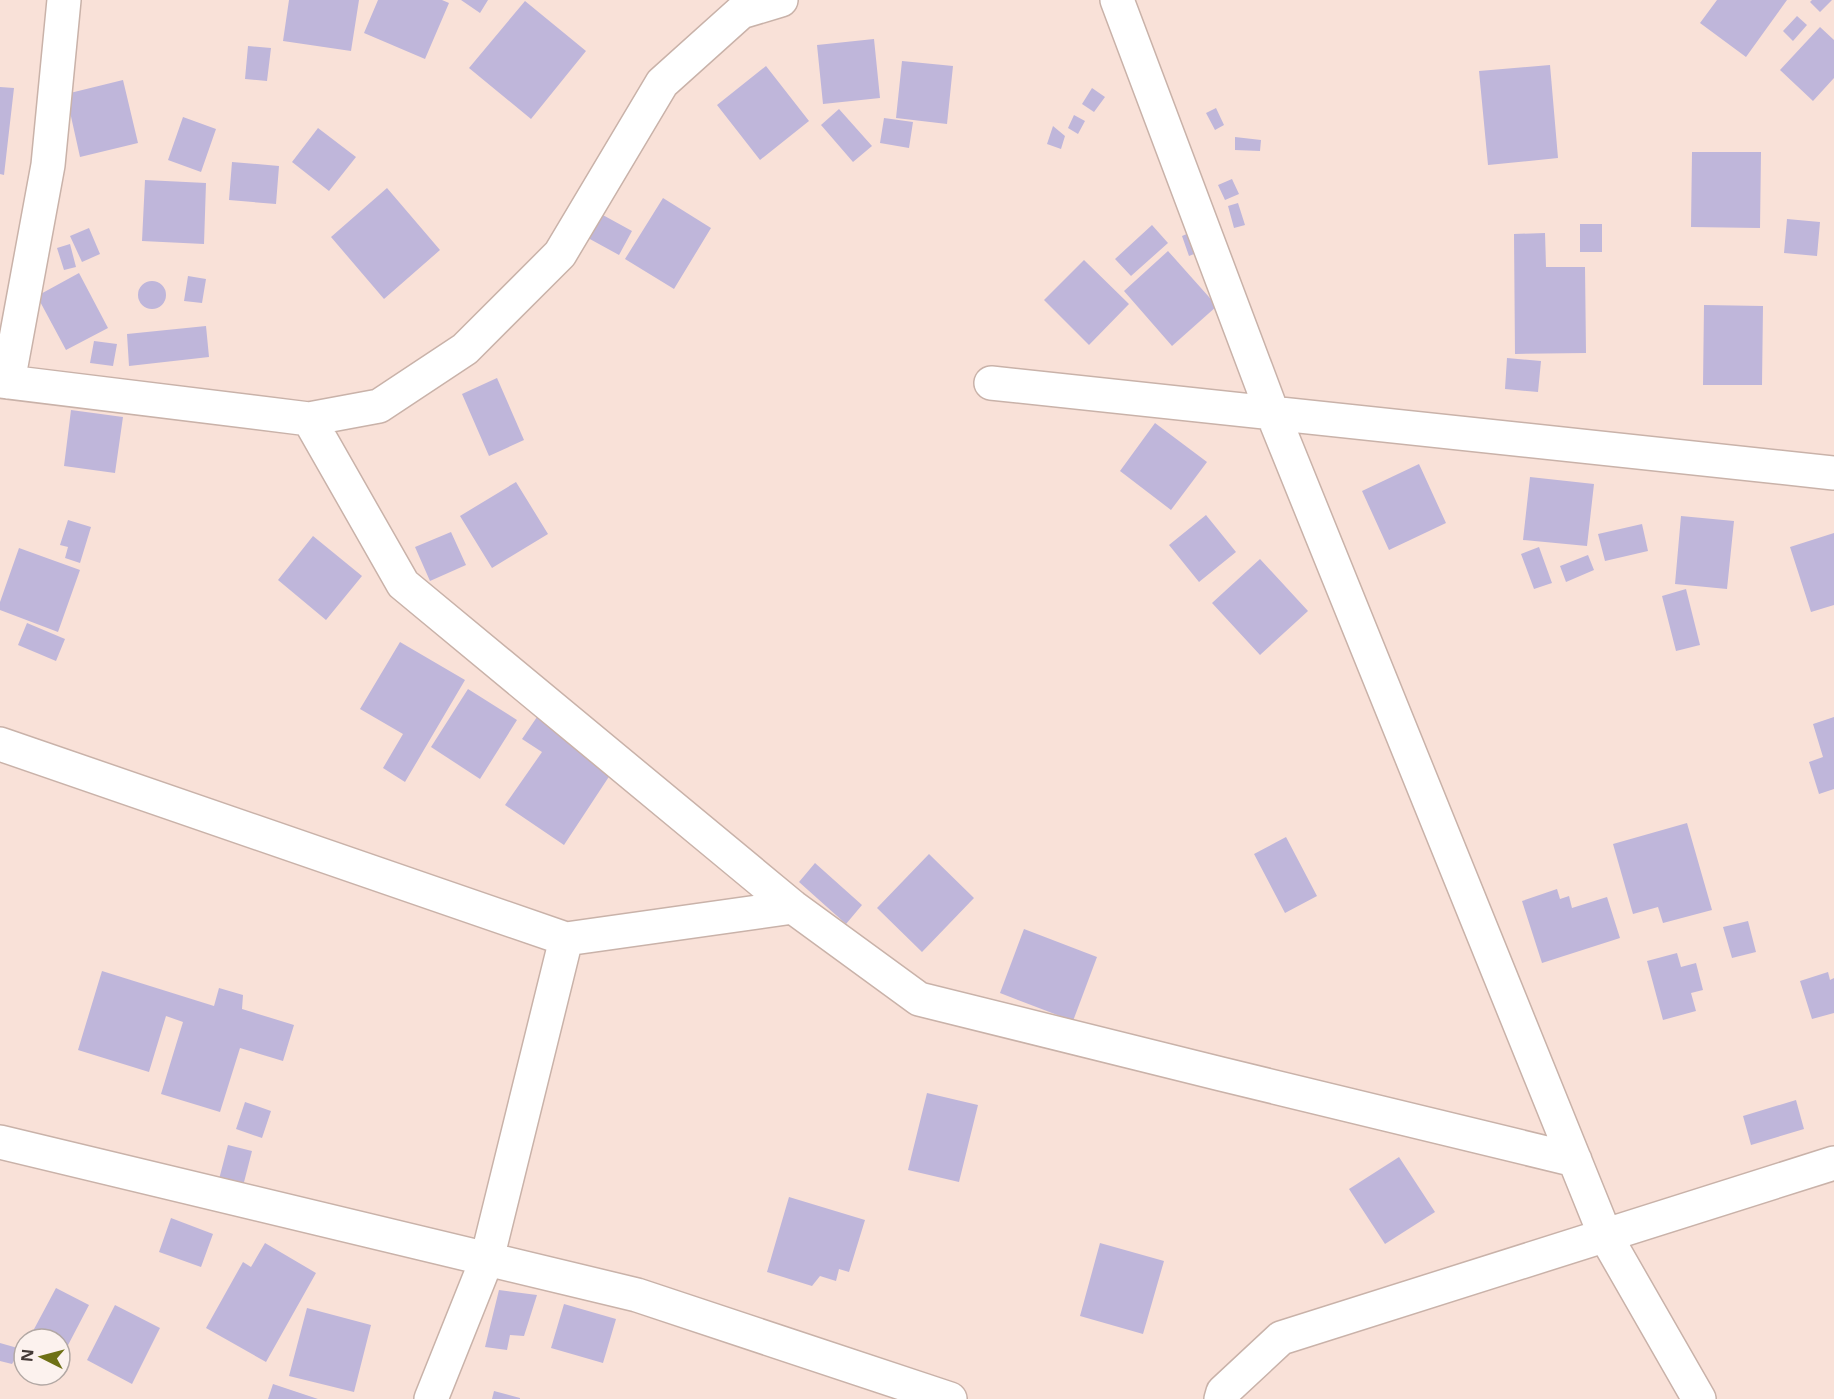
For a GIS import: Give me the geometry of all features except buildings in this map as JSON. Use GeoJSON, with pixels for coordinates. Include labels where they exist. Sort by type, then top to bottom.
{"type":"FeatureCollection","features":[{"type":"Feature","properties":{"kind":"street"},"geometry":{"type":"LineString","coordinates":[[64,0],[48,165],[4,382],[309,419],[379,406],[465,350],[560,254],[662,83],[741,12],[781,0]]}},
{"type":"Feature","properties":{"kind":"street"},"geometry":{"type":"LineString","coordinates":[[1117,0],[1272,412],[1605,1235],[1699,1399]]}},
{"type":"Feature","properties":{"kind":"street"},"geometry":{"type":"LineString","coordinates":[[990,383],[1834,472]]}},
{"type":"Feature","properties":{"kind":"street"},"geometry":{"type":"LineString","coordinates":[[309,419],[403,584],[794,907],[919,999],[1575,1160]]}},
{"type":"Feature","properties":{"kind":"street"},"geometry":{"type":"LineString","coordinates":[[0,744],[566,939],[794,907]]}},
{"type":"Feature","properties":{"kind":"street"},"geometry":{"type":"LineString","coordinates":[[432,1399],[487,1259],[566,939]]}},
{"type":"Feature","properties":{"kind":"street"},"geometry":{"type":"LineString","coordinates":[[0,1142],[637,1295],[950,1399]]}},
{"type":"Feature","properties":{"kind":"street"},"geometry":{"type":"LineString","coordinates":[[1221,1399],[1223,1392],[1281,1338],[1834,1163]]}}]}
